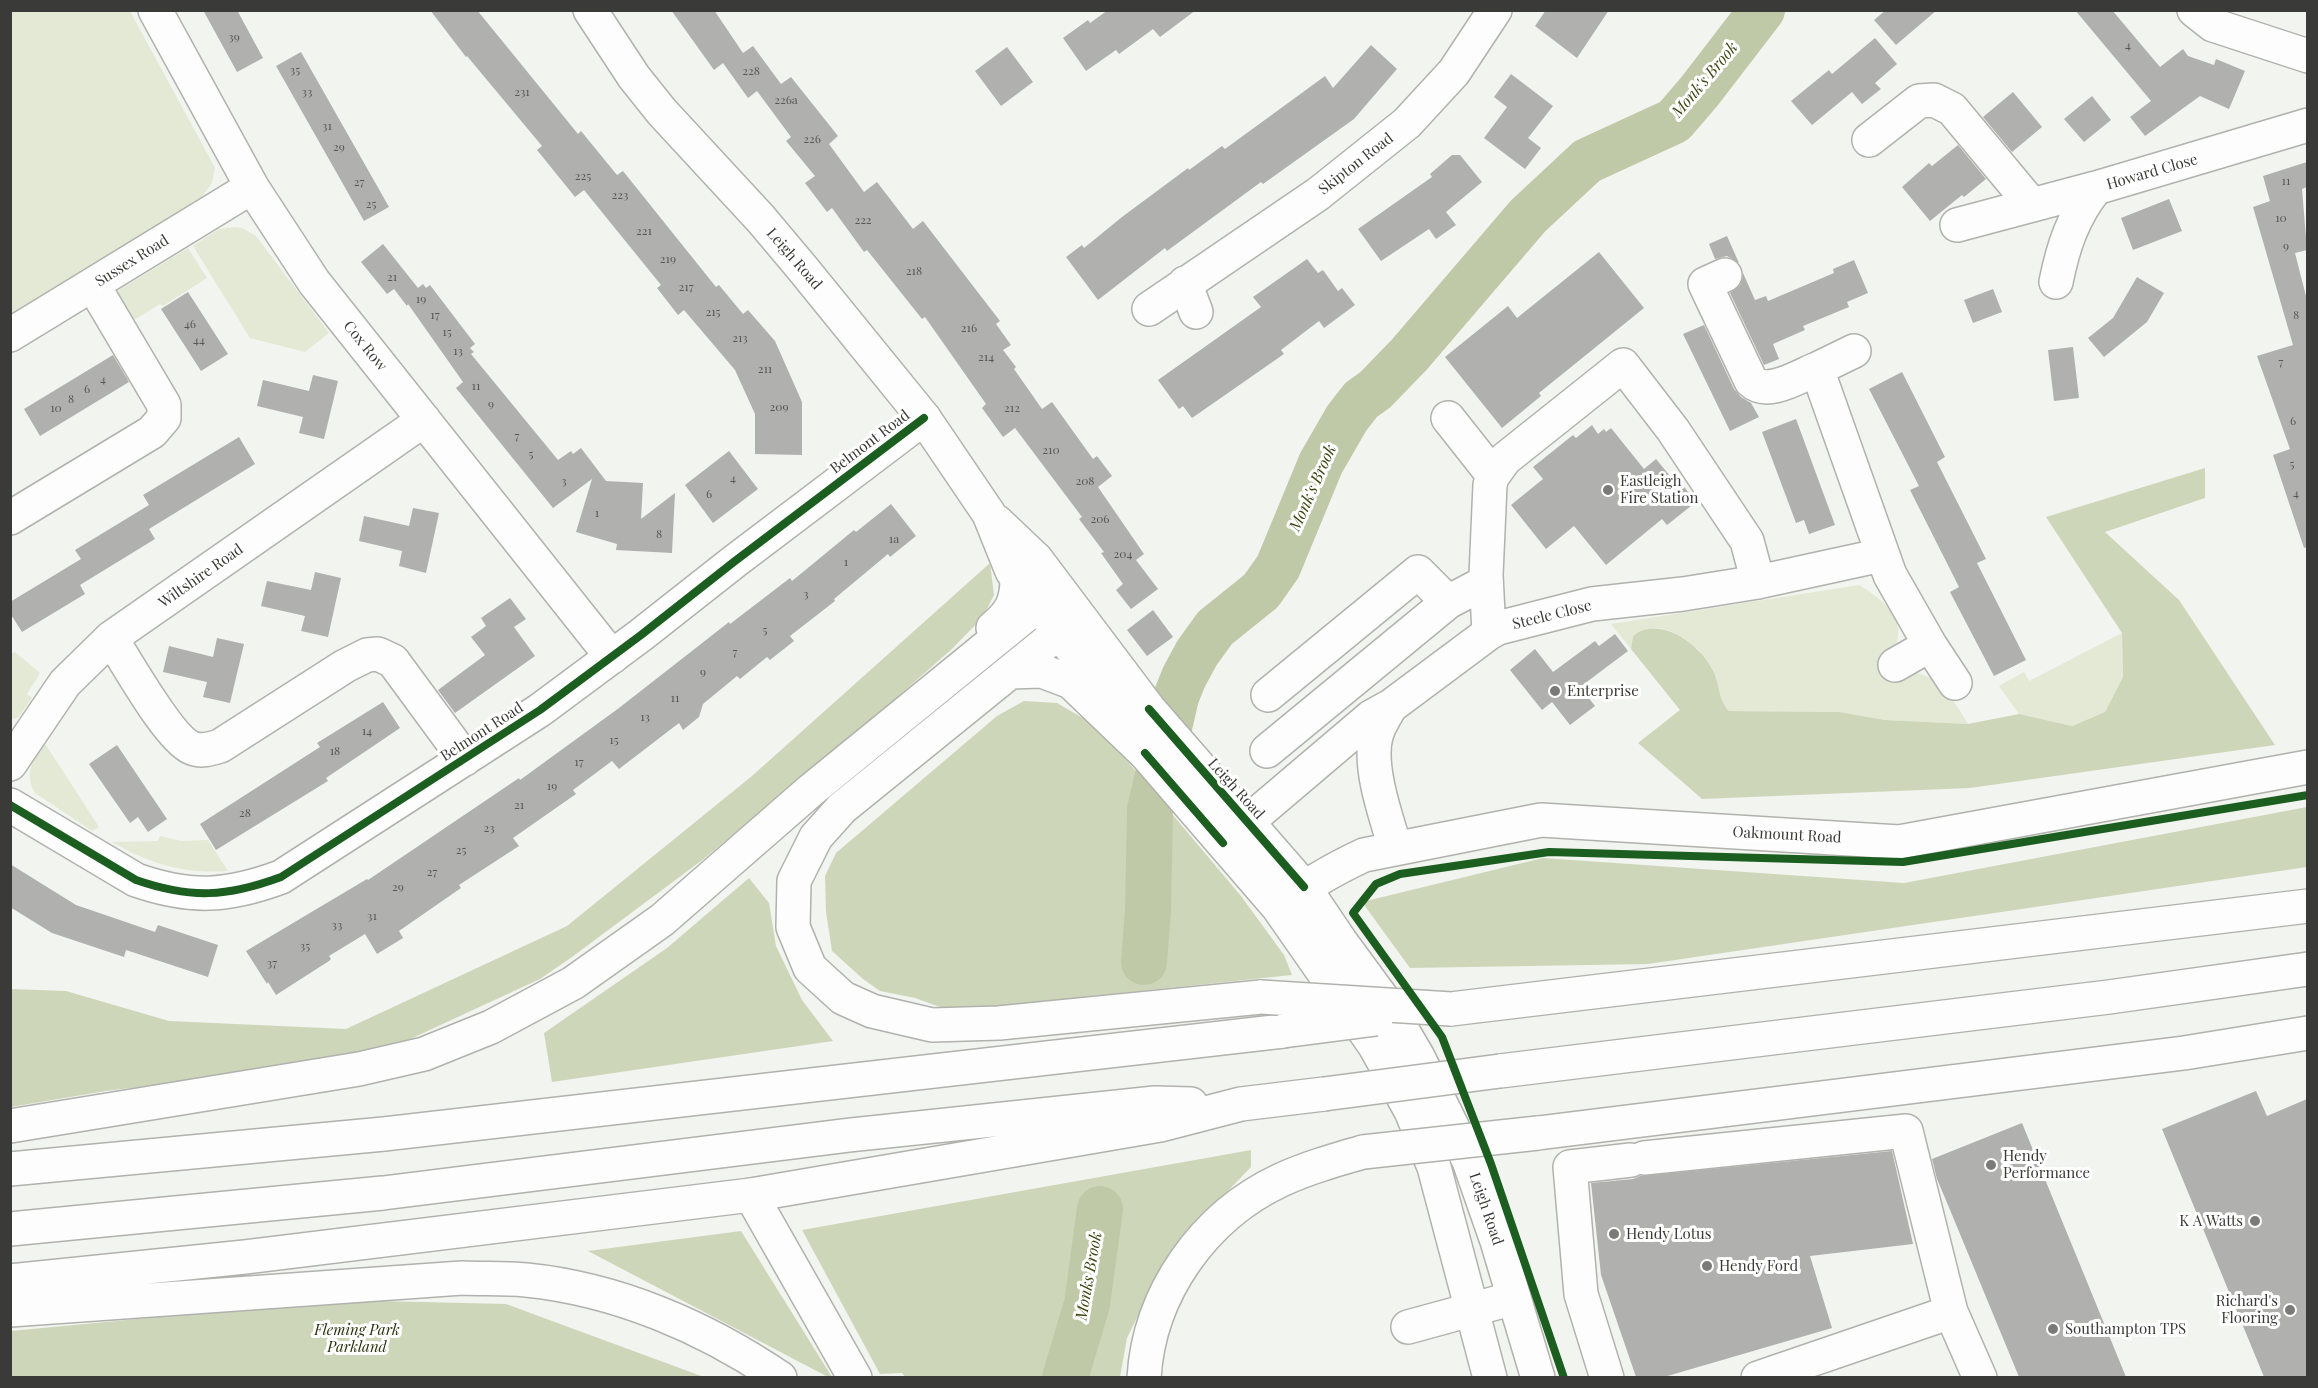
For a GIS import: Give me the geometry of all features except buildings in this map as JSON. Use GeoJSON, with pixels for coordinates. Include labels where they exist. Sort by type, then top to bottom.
{"type":"FeatureCollection","features":[{"type":"Feature","properties":{"kind":"main road","name":"Cox Row"},"geometry":{"type":"LineString","coordinates":[[155,10],[252,187],[314,282],[612,657]]}},
{"type":"Feature","properties":{"kind":"main road","name":"Leigh Road"},"geometry":{"type":"LineString","coordinates":[[590,10],[634,77],[662,112],[796,260],[924,418],[990,514],[1036,559],[1055,614],[1084,666],[1145,753],[1278,908],[1375,1046],[1411,1111],[1434,1167],[1490,1377]]}},
{"type":"Feature","properties":{"kind":"main road","name":"Skipton Road"},"geometry":{"type":"LineString","coordinates":[[1149,309],[1190,298],[1407,123],[1455,72],[1496,10]]}},
{"type":"Feature","properties":{"kind":"main road"},"geometry":{"type":"LineString","coordinates":[[2194,10],[2213,25],[2307,56]]}},
{"type":"Feature","properties":{"kind":"main road"},"geometry":{"type":"LineString","coordinates":[[1869,140],[1919,101],[1934,100],[1952,110],[2032,206]]}},
{"type":"Feature","properties":{"kind":"main road","name":"Howard Close"},"geometry":{"type":"LineString","coordinates":[[2056,282],[2062,253],[2071,227],[2083,204],[2096,188],[2307,125]]}},
{"type":"Feature","properties":{"kind":"main road","name":"Sussex Road"},"geometry":{"type":"LineString","coordinates":[[10,335],[252,187]]}},
{"type":"Feature","properties":{"kind":"main road"},"geometry":{"type":"LineString","coordinates":[[1957,225],[2096,188]]}},
{"type":"Feature","properties":{"kind":"main road"},"geometry":{"type":"LineString","coordinates":[[1725,275],[1705,284],[1751,381],[1760,387],[1770,387],[1817,369],[1854,351]]}},
{"type":"Feature","properties":{"kind":"main road"},"geometry":{"type":"LineString","coordinates":[[10,518],[152,432],[164,418],[164,405],[93,285]]}},
{"type":"Feature","properties":{"kind":"main road"},"geometry":{"type":"LineString","coordinates":[[1489,633],[1486,582],[1490,485],[1493,475],[1505,459],[1623,365],[1673,430],[1747,541],[1758,582]]}},
{"type":"Feature","properties":{"kind":"main road"},"geometry":{"type":"LineString","coordinates":[[1817,369],[1882,555],[1901,597],[1955,683]]}},
{"type":"Feature","properties":{"kind":"main road","name":"Belmont Road"},"geometry":{"type":"LineString","coordinates":[[10,805],[136,880],[175,891],[217,894],[256,887],[294,871],[540,710],[924,418]]}},
{"type":"Feature","properties":{"kind":"main road"},"geometry":{"type":"LineString","coordinates":[[1448,418],[1493,475]]}},
{"type":"Feature","properties":{"kind":"main road","name":"Wiltshire Road"},"geometry":{"type":"LineString","coordinates":[[10,764],[65,683],[111,638],[424,420]]}},
{"type":"Feature","properties":{"kind":"main road","name":"Leigh Road"},"geometry":{"type":"LineString","coordinates":[[990,514],[1012,571],[1017,578],[1149,709],[1304,886],[1341,942],[1388,1006],[1419,1057],[1469,1161],[1538,1377]]}},
{"type":"Feature","properties":{"kind":"main road","name":"Steele Close"},"geometry":{"type":"LineString","coordinates":[[1395,847],[1378,783],[1374,755],[1376,736],[1391,706],[1460,665],[1489,633],[1498,628],[1592,604],[1683,594],[1758,582],[1882,555]]}},
{"type":"Feature","properties":{"kind":"main road"},"geometry":{"type":"LineString","coordinates":[[1268,695],[1418,572],[1448,602]]}},
{"type":"Feature","properties":{"kind":"main road"},"geometry":{"type":"LineString","coordinates":[[10,1126],[359,1070],[424,1054],[491,1027],[573,983],[662,920],[810,791],[888,716],[1005,618],[1017,597],[1017,578]]}},
{"type":"Feature","properties":{"kind":"main road"},"geometry":{"type":"LineString","coordinates":[[1267,751],[1448,602],[1486,582]]}},
{"type":"Feature","properties":{"kind":"main road"},"geometry":{"type":"LineString","coordinates":[[810,791],[1055,614]]}},
{"type":"Feature","properties":{"kind":"main road"},"geometry":{"type":"LineString","coordinates":[[1055,614],[1010,672],[842,808],[816,837],[794,881],[793,927],[810,968],[843,998],[872,1011],[932,1025],[999,1023],[1261,997],[1451,1009]]}},
{"type":"Feature","properties":{"kind":"main road"},"geometry":{"type":"LineString","coordinates":[[111,638],[180,741],[192,749],[205,751],[220,746],[345,666],[367,655],[378,654],[393,661],[407,677],[465,759]]}},
{"type":"Feature","properties":{"kind":"main road"},"geometry":{"type":"LineString","coordinates":[[1895,665],[1930,645]]}},
{"type":"Feature","properties":{"kind":"main road"},"geometry":{"type":"LineString","coordinates":[[1010,672],[1042,670],[1071,682],[1145,753]]}},
{"type":"Feature","properties":{"kind":"main road"},"geometry":{"type":"LineString","coordinates":[[1223,843],[1371,717],[1391,706]]}},
{"type":"Feature","properties":{"kind":"main road","name":"Oakmount Road"},"geometry":{"type":"LineString","coordinates":[[1278,908],[1304,886],[1364,855],[1395,847],[1541,820],[1899,842],[2307,767]]}},
{"type":"Feature","properties":{"kind":"main road"},"geometry":{"type":"LineString","coordinates":[[10,1169],[384,1134],[1283,1031],[2307,906]]}},
{"type":"Feature","properties":{"kind":"main road"},"geometry":{"type":"LineString","coordinates":[[10,1229],[383,1193],[850,1135],[1155,1103],[1241,1104],[2109,997],[2307,969]]}},
{"type":"Feature","properties":{"kind":"main road"},"geometry":{"type":"LineString","coordinates":[[1144,1377],[1154,1320],[1183,1263],[1203,1237],[1227,1213],[1250,1197],[1281,1180],[1325,1162],[1363,1152],[1538,1133],[2184,1053],[2307,1033]]}},
{"type":"Feature","properties":{"kind":"main road"},"geometry":{"type":"LineString","coordinates":[[10,1281],[268,1254],[751,1195],[1160,1125],[1241,1104]]}},
{"type":"Feature","properties":{"kind":"main road"},"geometry":{"type":"LineString","coordinates":[[1607,1377],[1581,1294],[1570,1167],[1906,1131],[1951,1312],[1980,1377]]}},
{"type":"Feature","properties":{"kind":"main road"},"geometry":{"type":"LineString","coordinates":[[751,1195],[855,1377]]}},
{"type":"Feature","properties":{"kind":"main road"},"geometry":{"type":"LineString","coordinates":[[10,1310],[462,1278],[526,1280],[598,1293],[664,1315],[741,1352],[780,1377]]}},
{"type":"Feature","properties":{"kind":"main road"},"geometry":{"type":"LineString","coordinates":[[1408,1328],[1514,1298]]}},
{"type":"Feature","properties":{"kind":"main road"},"geometry":{"type":"LineString","coordinates":[[1758,1377],[1951,1312]]}},
{"type":"Feature","properties":{"kind":"green space"},"geometry":{"type":"Polygon","coordinates":[[[11,11],[130,11],[215,168],[212,183],[197,203],[11,316],[11,11]]]}},
{"type":"Feature","properties":{"kind":"green space"},"geometry":{"type":"Polygon","coordinates":[[[242,228],[256,236],[329,333],[305,352],[250,338],[193,246],[219,229],[242,228]]]}},
{"type":"Feature","properties":{"kind":"green space"},"geometry":{"type":"Polygon","coordinates":[[[188,248],[207,278],[163,306],[160,304],[124,326],[106,298],[188,248]]]}},
{"type":"Feature","properties":{"kind":"green space"},"geometry":{"type":"Polygon","coordinates":[[[2205,468],[2205,498],[2105,532],[2179,600],[2275,745],[1970,788],[1702,799],[1638,743],[1680,710],[1631,649],[1633,636],[1644,630],[1655,629],[1679,636],[1700,652],[1714,673],[1721,698],[1729,711],[1839,712],[1885,720],[1968,724],[2019,714],[2072,726],[2105,712],[2123,677],[2122,633],[2046,517],[2205,468]]]}},
{"type":"Feature","properties":{"kind":"green space"},"geometry":{"type":"Polygon","coordinates":[[[990,563],[994,595],[983,617],[953,648],[844,744],[701,861],[540,979],[406,1041],[327,1061],[231,1076],[106,1091],[11,1107],[11,989],[66,991],[169,1021],[346,1029],[567,926],[752,776],[990,563]]]}},
{"type":"Feature","properties":{"kind":"green space"},"geometry":{"type":"Polygon","coordinates":[[[1859,585],[1876,596],[1890,610],[1895,619],[1898,637],[1895,647],[1880,655],[1895,680],[1908,674],[1918,674],[1936,682],[1958,707],[1968,724],[1885,720],[1839,712],[1729,711],[1723,705],[1699,650],[1690,643],[1667,630],[1653,628],[1633,636],[1631,649],[1611,624],[1859,585]]]}},
{"type":"Feature","properties":{"kind":"green space"},"geometry":{"type":"Polygon","coordinates":[[[2122,633],[2123,677],[2105,712],[2072,726],[2019,714],[1999,686],[2024,672],[2029,681],[2122,633]]]}},
{"type":"Feature","properties":{"kind":"green space"},"geometry":{"type":"Polygon","coordinates":[[[15,652],[40,673],[27,694],[32,698],[18,718],[11,719],[11,654],[15,652]]]}},
{"type":"Feature","properties":{"kind":"green space"},"geometry":{"type":"Polygon","coordinates":[[[1024,701],[1057,703],[1088,721],[1114,745],[1241,896],[1284,955],[1292,975],[951,1011],[915,998],[880,991],[832,951],[826,912],[825,876],[836,853],[997,716],[1024,701]]]}},
{"type":"Feature","properties":{"kind":"green space"},"geometry":{"type":"Polygon","coordinates":[[[44,742],[99,827],[92,831],[35,793],[30,779],[31,767],[44,742]]]}},
{"type":"Feature","properties":{"kind":"green space"},"geometry":{"type":"Polygon","coordinates":[[[2307,807],[2307,867],[1648,964],[1410,968],[1362,902],[1543,858],[1904,883],[2307,807]]]}},
{"type":"Feature","properties":{"kind":"green space"},"geometry":{"type":"Polygon","coordinates":[[[160,836],[181,841],[208,840],[228,871],[197,871],[168,866],[126,850],[112,842],[158,841],[160,836]]]}},
{"type":"Feature","properties":{"kind":"green space"},"geometry":{"type":"Polygon","coordinates":[[[749,878],[769,903],[776,946],[802,1000],[833,1041],[552,1082],[544,1033],[667,948],[749,878]]]}},
{"type":"Feature","properties":{"kind":"green space"},"geometry":{"type":"Polygon","coordinates":[[[1251,1150],[1251,1167],[1170,1251],[1127,1338],[1120,1377],[906,1378],[902,1373],[880,1374],[802,1230],[1251,1150]]]}},
{"type":"Feature","properties":{"kind":"green space"},"geometry":{"type":"Polygon","coordinates":[[[741,1231],[832,1377],[828,1377],[588,1251],[741,1231]]]}},
{"type":"Feature","properties":{"kind":"green space","name":"Fleming Park Parkland"},"geometry":{"type":"Polygon","coordinates":[[[336,1300],[506,1304],[704,1377],[11,1378],[11,1331],[336,1300]]]}},
{"type":"Feature","properties":{"kind":"waterway","name":"Monk's Brook"},"geometry":{"type":"LineString","coordinates":[[1144,962],[1148,910],[1150,810],[1176,697],[1197,653],[1215,628],[1261,591],[1278,567],[1321,463],[1347,418],[1361,400],[1375,390],[1409,355],[1528,216],[1587,161],[1674,121],[1762,10]]}},
{"type":"Feature","properties":{"kind":"waterway","name":"Monks Brook"},"geometry":{"type":"LineString","coordinates":[[1065,1378],[1087,1304],[1100,1209]]}},
{"type":"Feature","properties":{"kind":"cycle path"},"geometry":{"type":"LineString","coordinates":[[10,805],[136,880],[156,886],[192,893],[226,892],[281,877],[540,710],[924,418]]}},
{"type":"Feature","properties":{"kind":"cycle path"},"geometry":{"type":"LineString","coordinates":[[1149,709],[1304,887]]}},
{"type":"Feature","properties":{"kind":"cycle path"},"geometry":{"type":"LineString","coordinates":[[1145,753],[1223,843]]}},
{"type":"Feature","properties":{"kind":"cycle path"},"geometry":{"type":"LineString","coordinates":[[1564,1378],[1491,1164],[1442,1037],[1353,913],[1376,884],[1400,874],[1549,852],[1903,862],[2308,795]]}},
{"type":"Feature","properties":{"kind":"place","name":"Eastleigh Fire Station"},"geometry":{"type":"Point","coordinates":[1608,490]}},
{"type":"Feature","properties":{"kind":"place","name":"Enterprise"},"geometry":{"type":"Point","coordinates":[1555,691]}},
{"type":"Feature","properties":{"kind":"place","name":"Hendy Performance"},"geometry":{"type":"Point","coordinates":[1991,1165]}},
{"type":"Feature","properties":{"kind":"place","name":"K A Watts"},"geometry":{"type":"Point","coordinates":[2255,1221]}},
{"type":"Feature","properties":{"kind":"place","name":"Hendy Lotus"},"geometry":{"type":"Point","coordinates":[1614,1234]}},
{"type":"Feature","properties":{"kind":"place","name":"Hendy Ford"},"geometry":{"type":"Point","coordinates":[1707,1266]}},
{"type":"Feature","properties":{"kind":"place","name":"Richard's Flooring"},"geometry":{"type":"Point","coordinates":[2290,1310]}},
{"type":"Feature","properties":{"kind":"place","name":"Southampton TPS"},"geometry":{"type":"Point","coordinates":[2053,1329]}}]}
